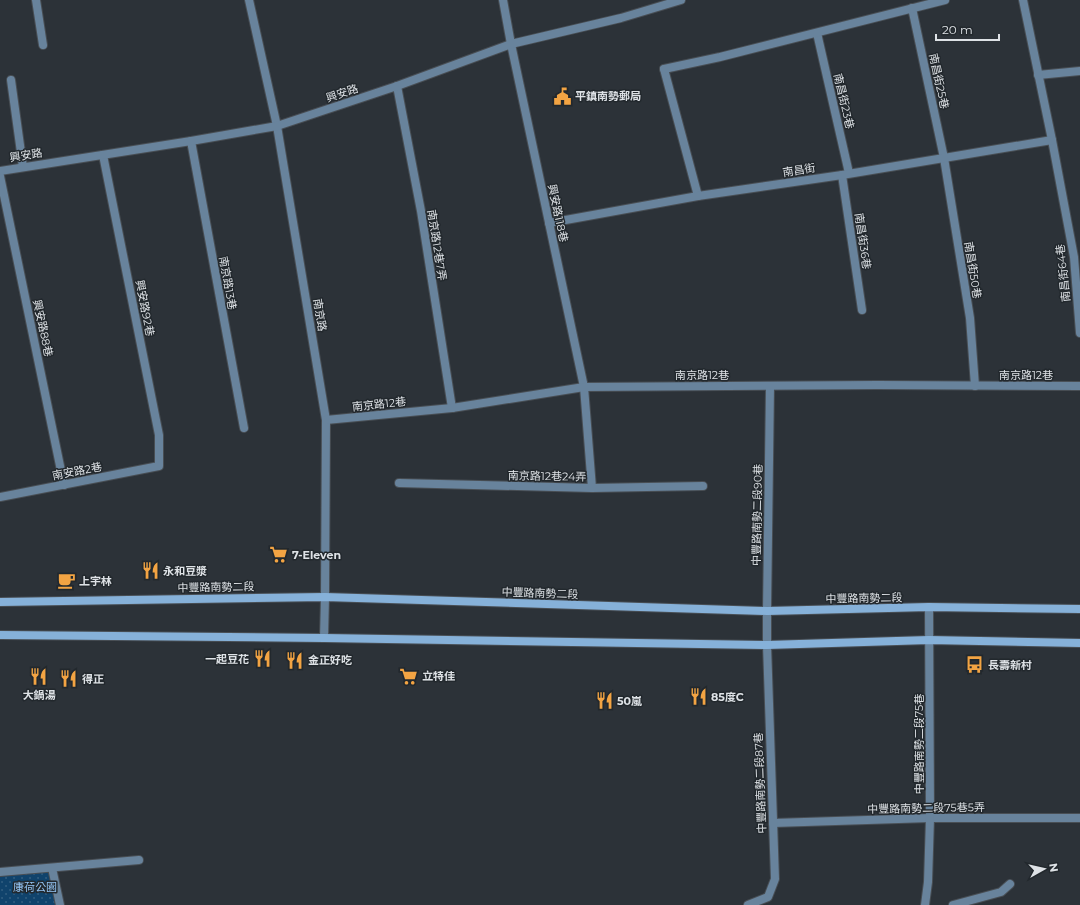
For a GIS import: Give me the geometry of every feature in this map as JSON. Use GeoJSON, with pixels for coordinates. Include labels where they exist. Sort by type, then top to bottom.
{"type":"FeatureCollection","features":[{"type":"Feature","properties":{"kind":"main road","name":"中豐路南勢二段"},"geometry":{"type":"LineString","coordinates":[[0,602],[325,597],[766,611],[929,607],[1080,609]]}},
{"type":"Feature","properties":{"kind":"main road"},"geometry":{"type":"LineString","coordinates":[[0,635],[324,638],[767,645],[929,640],[1080,643]]}},
{"type":"Feature","properties":{"kind":"street"},"geometry":{"type":"LineString","coordinates":[[36,0],[43,45]]}},
{"type":"Feature","properties":{"kind":"street","name":"南京路"},"geometry":{"type":"LineString","coordinates":[[249,0],[277,126],[326,420],[324,638]]}},
{"type":"Feature","properties":{"kind":"street","name":"興安路118巷"},"geometry":{"type":"LineString","coordinates":[[502,0],[584,387]]}},
{"type":"Feature","properties":{"kind":"street","name":"興安路"},"geometry":{"type":"LineString","coordinates":[[0,170],[191,142],[277,126],[397,86],[511,44],[621,18],[681,0]]}},
{"type":"Feature","properties":{"kind":"street"},"geometry":{"type":"LineString","coordinates":[[698,196],[664,69],[720,58],[945,0]]}},
{"type":"Feature","properties":{"kind":"street","name":"南昌街64巷"},"geometry":{"type":"LineString","coordinates":[[1023,0],[1074,257],[1080,334]]}},
{"type":"Feature","properties":{"kind":"street","name":"南昌街25巷"},"geometry":{"type":"LineString","coordinates":[[912,8],[944,158]]}},
{"type":"Feature","properties":{"kind":"street","name":"南昌街23巷"},"geometry":{"type":"LineString","coordinates":[[817,33],[846,174]]}},
{"type":"Feature","properties":{"kind":"street"},"geometry":{"type":"LineString","coordinates":[[1038,75],[1080,71]]}},
{"type":"Feature","properties":{"kind":"street"},"geometry":{"type":"LineString","coordinates":[[11,80],[23,167]]}},
{"type":"Feature","properties":{"kind":"street","name":"南京路12巷7弄"},"geometry":{"type":"LineString","coordinates":[[397,86],[421,211],[452,408]]}},
{"type":"Feature","properties":{"kind":"street","name":"南昌街"},"geometry":{"type":"LineString","coordinates":[[549,223],[698,196],[846,174],[1052,140]]}},
{"type":"Feature","properties":{"kind":"street","name":"南京路13巷"},"geometry":{"type":"LineString","coordinates":[[191,142],[244,428]]}},
{"type":"Feature","properties":{"kind":"street","name":"興安路92巷"},"geometry":{"type":"LineString","coordinates":[[103,155],[159,435],[159,466]]}},
{"type":"Feature","properties":{"kind":"street","name":"南昌街50巷"},"geometry":{"type":"LineString","coordinates":[[944,158],[970,318],[975,386]]}},
{"type":"Feature","properties":{"kind":"street","name":"南昌街36巷"},"geometry":{"type":"LineString","coordinates":[[846,174],[862,310]]}},
{"type":"Feature","properties":{"kind":"street","name":"興安路88巷"},"geometry":{"type":"LineString","coordinates":[[0,176],[64,485]]}},
{"type":"Feature","properties":{"kind":"street","name":"中豐路南勢二段90巷"},"geometry":{"type":"LineString","coordinates":[[767,645],[766,611],[770,386]]}},
{"type":"Feature","properties":{"kind":"street","name":"南京路12巷"},"geometry":{"type":"LineString","coordinates":[[326,420],[452,408],[584,387],[1080,386]]}},
{"type":"Feature","properties":{"kind":"street","name":"南京路12巷24弄"},"geometry":{"type":"LineString","coordinates":[[399,483],[592,488],[584,387]]}},
{"type":"Feature","properties":{"kind":"street","name":"南安路2巷"},"geometry":{"type":"LineString","coordinates":[[0,497],[159,466]]}},
{"type":"Feature","properties":{"kind":"street"},"geometry":{"type":"LineString","coordinates":[[592,488],[703,486]]}},
{"type":"Feature","properties":{"kind":"street","name":"中豐路南勢二段75巷"},"geometry":{"type":"LineString","coordinates":[[925,905],[928,882],[930,818],[929,607]]}},
{"type":"Feature","properties":{"kind":"street","name":"中豐路南勢二段87巷"},"geometry":{"type":"LineString","coordinates":[[748,905],[768,897],[775,879],[767,645]]}},
{"type":"Feature","properties":{"kind":"street","name":"中豐路南勢二段75巷5弄"},"geometry":{"type":"LineString","coordinates":[[772,824],[930,818],[1080,818]]}},
{"type":"Feature","properties":{"kind":"street"},"geometry":{"type":"LineString","coordinates":[[0,872],[139,860]]}},
{"type":"Feature","properties":{"kind":"street"},"geometry":{"type":"LineString","coordinates":[[52,868],[60,905]]}},
{"type":"Feature","properties":{"kind":"street"},"geometry":{"type":"LineString","coordinates":[[953,905],[1001,892],[1010,884]]}},
{"type":"Feature","properties":{"kind":"green space","name":"康荷公園"},"geometry":{"type":"Polygon","coordinates":[[[52,868],[55,905],[0,905],[0,872],[52,868]]]}},
{"type":"Feature","properties":{"kind":"place","name":"平鎮南勢郵局"},"geometry":{"type":"Point","coordinates":[562,96]}},
{"type":"Feature","properties":{"kind":"place","name":"7-Eleven"},"geometry":{"type":"Point","coordinates":[279,555]}},
{"type":"Feature","properties":{"kind":"place","name":"永和豆漿"},"geometry":{"type":"Point","coordinates":[150,571]}},
{"type":"Feature","properties":{"kind":"place","name":"上宇林"},"geometry":{"type":"Point","coordinates":[66,581]}},
{"type":"Feature","properties":{"kind":"place","name":"一起豆花"},"geometry":{"type":"Point","coordinates":[262,659]}},
{"type":"Feature","properties":{"kind":"place","name":"金正好吃"},"geometry":{"type":"Point","coordinates":[295,660]}},
{"type":"Feature","properties":{"kind":"place","name":"長壽新村"},"geometry":{"type":"Point","coordinates":[975,665]}},
{"type":"Feature","properties":{"kind":"place","name":"立特佳"},"geometry":{"type":"Point","coordinates":[409,676]}},
{"type":"Feature","properties":{"kind":"place","name":"大鍋湯"},"geometry":{"type":"Point","coordinates":[39,677]}},
{"type":"Feature","properties":{"kind":"place","name":"得正"},"geometry":{"type":"Point","coordinates":[69,679]}},
{"type":"Feature","properties":{"kind":"place","name":"85度C"},"geometry":{"type":"Point","coordinates":[698,697]}},
{"type":"Feature","properties":{"kind":"place","name":"50嵐"},"geometry":{"type":"Point","coordinates":[604,701]}}]}
